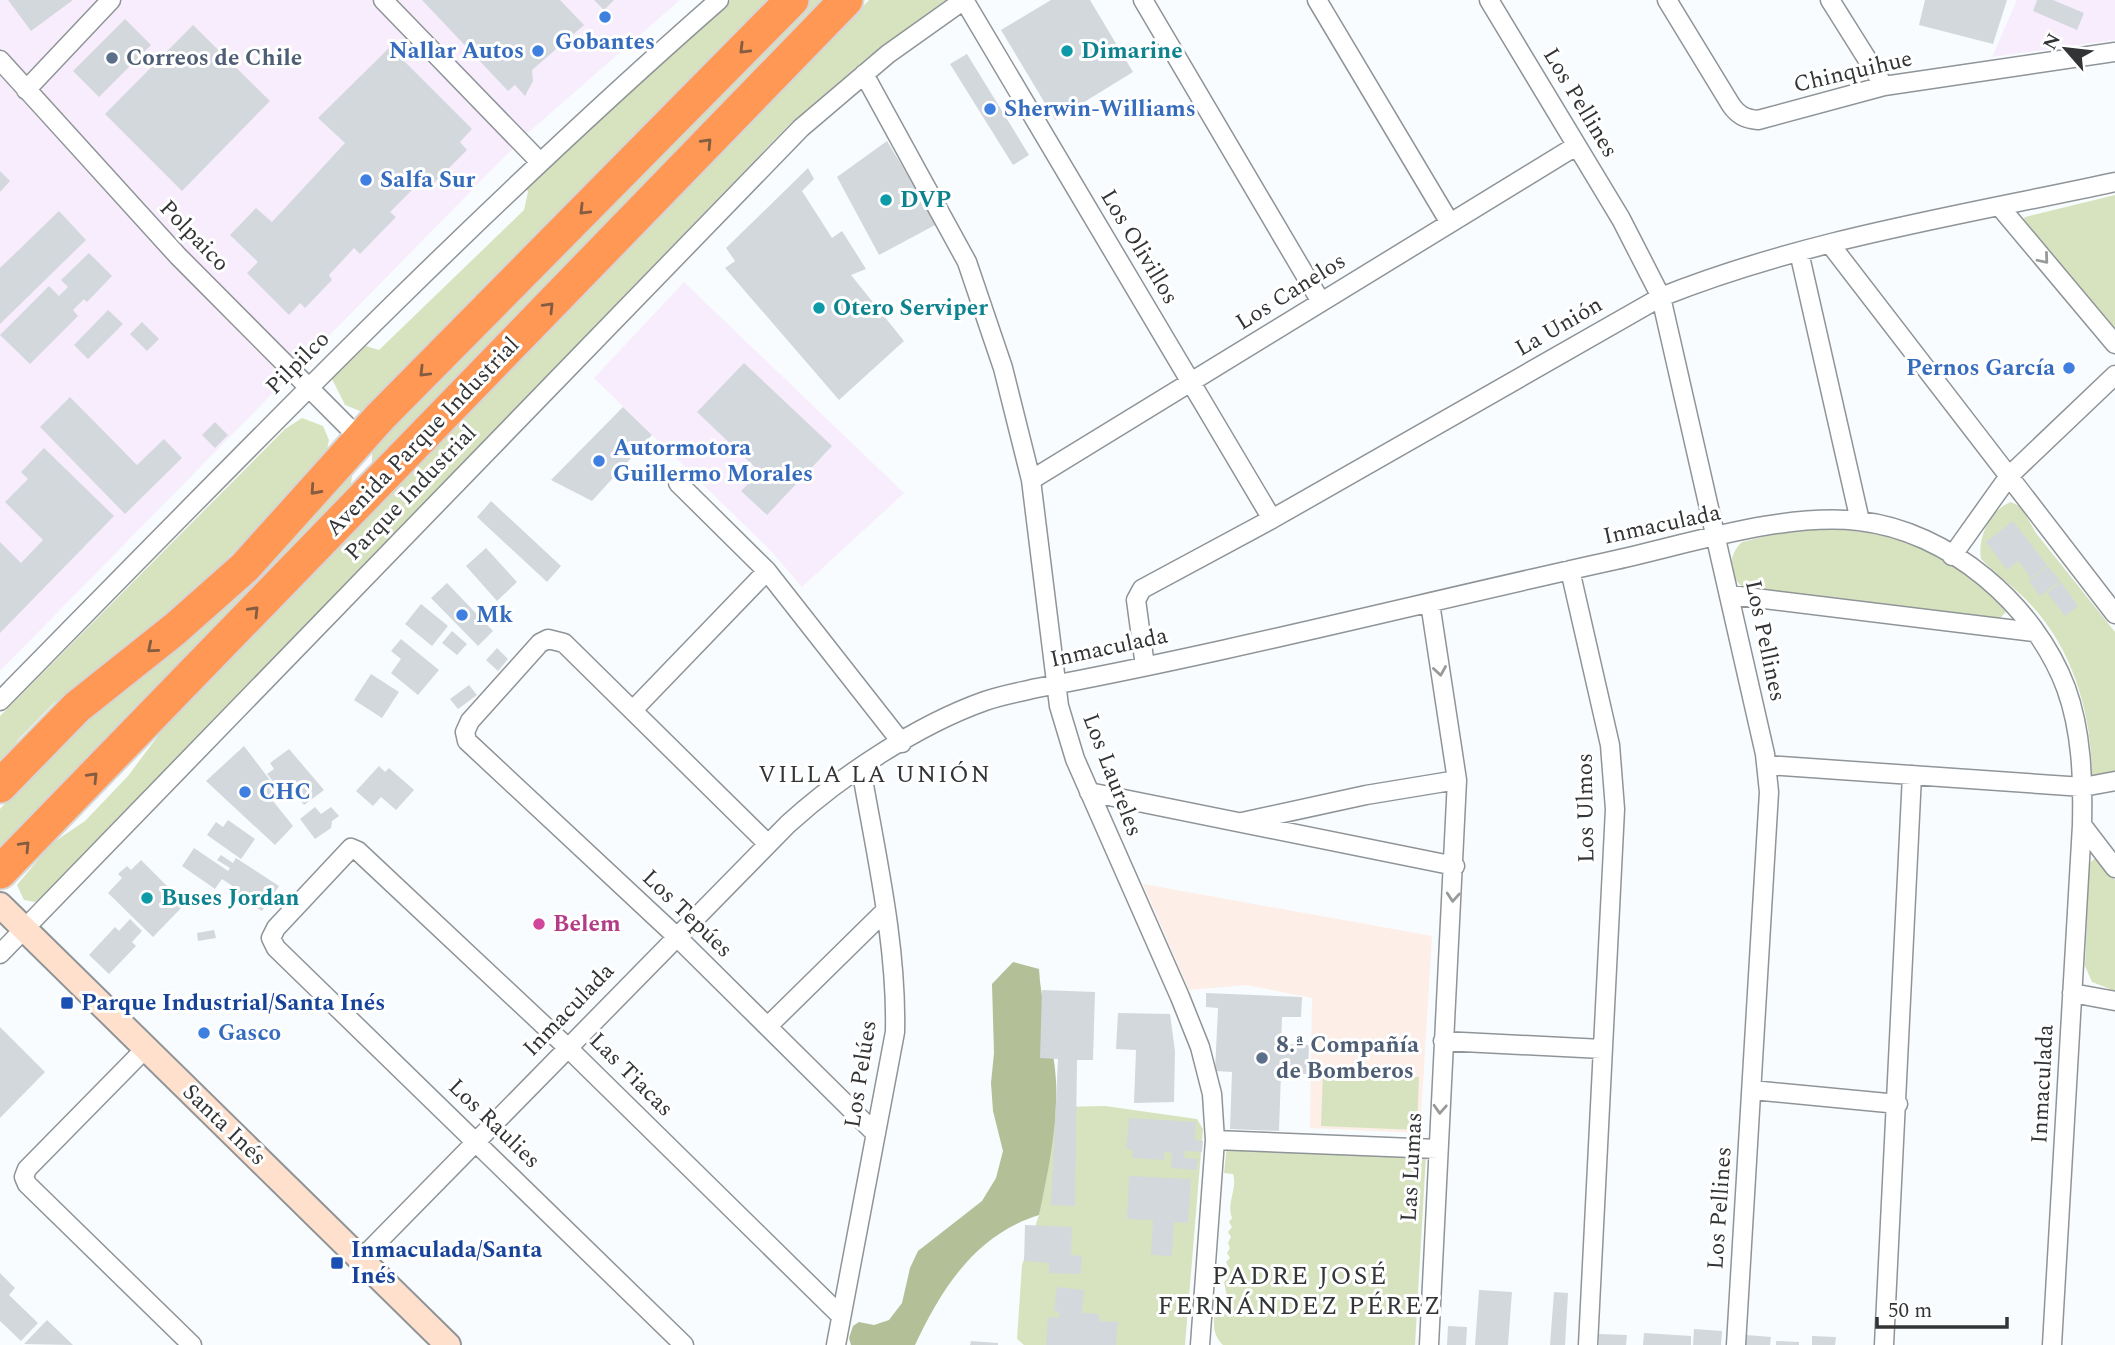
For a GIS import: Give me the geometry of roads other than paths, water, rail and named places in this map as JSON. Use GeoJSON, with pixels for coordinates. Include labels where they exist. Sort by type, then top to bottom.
{"type":"FeatureCollection","features":[{"type":"Feature","properties":{"kind":"highway","name":"Avenida Parque Industrial"},"geometry":{"type":"LineString","coordinates":[[0,786],[77,707],[184,622],[244,567],[360,439],[792,0]]}},
{"type":"Feature","properties":{"kind":"highway","name":"Avenida Parque Industrial"},"geometry":{"type":"LineString","coordinates":[[0,872],[846,0]]}},
{"type":"Feature","properties":{"kind":"highway"},"geometry":{"type":"LineString","coordinates":[[331,532],[356,488],[360,439]]}},
{"type":"Feature","properties":{"kind":"main road","name":"Santa Inés"},"geometry":{"type":"LineString","coordinates":[[0,905],[448,1345]]}},
{"type":"Feature","properties":{"kind":"street"},"geometry":{"type":"LineString","coordinates":[[26,90],[111,0]]}},
{"type":"Feature","properties":{"kind":"street"},"geometry":{"type":"LineString","coordinates":[[383,0],[539,161]]}},
{"type":"Feature","properties":{"kind":"street","name":"Pilpilco"},"geometry":{"type":"LineString","coordinates":[[0,701],[309,387],[539,161],[719,0]]}},
{"type":"Feature","properties":{"kind":"street","name":"Parque Industrial"},"geometry":{"type":"LineString","coordinates":[[0,954],[801,128],[864,74],[964,0]]}},
{"type":"Feature","properties":{"kind":"street","name":"Los Olivillos"},"geometry":{"type":"LineString","coordinates":[[964,0],[1272,519]]}},
{"type":"Feature","properties":{"kind":"street"},"geometry":{"type":"LineString","coordinates":[[1143,0],[1321,302]]}},
{"type":"Feature","properties":{"kind":"street"},"geometry":{"type":"LineString","coordinates":[[1317,0],[1450,223]]}},
{"type":"Feature","properties":{"kind":"street","name":"Los Pellines"},"geometry":{"type":"LineString","coordinates":[[1489,0],[1621,219],[1661,297],[1715,538],[1731,595],[1767,765],[1769,792],[1735,1345]]}},
{"type":"Feature","properties":{"kind":"street","name":"Chinquihue"},"geometry":{"type":"LineString","coordinates":[[1667,0],[1731,105],[1742,117],[1758,120],[1884,86],[2115,52]]}},
{"type":"Feature","properties":{"kind":"street"},"geometry":{"type":"LineString","coordinates":[[1830,0],[1884,86]]}},
{"type":"Feature","properties":{"kind":"street","name":"Polpaico"},"geometry":{"type":"LineString","coordinates":[[0,60],[178,256],[360,439]]}},
{"type":"Feature","properties":{"kind":"street","name":"Los Laureles"},"geometry":{"type":"LineString","coordinates":[[864,74],[967,262],[1003,368],[1031,480],[1056,684],[1069,738],[1089,792],[1200,1047],[1212,1094],[1215,1140],[1200,1345]]}},
{"type":"Feature","properties":{"kind":"street","name":"Los Canelos"},"geometry":{"type":"LineString","coordinates":[[1031,480],[1576,146]]}},
{"type":"Feature","properties":{"kind":"street","name":"La Unión"},"geometry":{"type":"LineString","coordinates":[[1145,666],[1136,600],[1138,593],[1661,297],[1721,273],[1830,244],[2115,182]]}},
{"type":"Feature","properties":{"kind":"street"},"geometry":{"type":"LineString","coordinates":[[2000,207],[2115,344]]}},
{"type":"Feature","properties":{"kind":"street"},"geometry":{"type":"LineString","coordinates":[[1830,244],[2115,614]]}},
{"type":"Feature","properties":{"kind":"street"},"geometry":{"type":"LineString","coordinates":[[1799,253],[1860,521]]}},
{"type":"Feature","properties":{"kind":"street"},"geometry":{"type":"LineString","coordinates":[[1952,555],[2009,476],[2115,375]]}},
{"type":"Feature","properties":{"kind":"street"},"geometry":{"type":"LineString","coordinates":[[678,483],[767,571],[902,743]]}},
{"type":"Feature","properties":{"kind":"street","name":"Inmaculada"},"geometry":{"type":"LineString","coordinates":[[361,1259],[767,843],[805,808],[902,743],[985,701],[1778,524],[1860,521],[1895,529],[1952,555],[1993,585],[2034,632],[2058,670],[2070,703],[2083,787],[2082,825],[2052,1345]]}},
{"type":"Feature","properties":{"kind":"street","name":"Los Ulmos"},"geometry":{"type":"LineString","coordinates":[[1570,570],[1610,745],[1614,776],[1588,1345]]}},
{"type":"Feature","properties":{"kind":"street"},"geometry":{"type":"LineString","coordinates":[[767,571],[633,710],[767,843]]}},
{"type":"Feature","properties":{"kind":"street"},"geometry":{"type":"LineString","coordinates":[[1731,595],[2034,632]]}},
{"type":"Feature","properties":{"kind":"street","name":"Las Lumas"},"geometry":{"type":"LineString","coordinates":[[1429,1345],[1443,1041],[1455,866],[1457,780],[1430,603]]}},
{"type":"Feature","properties":{"kind":"street","name":"Los Tepúes"},"geometry":{"type":"LineString","coordinates":[[633,710],[564,643],[548,639],[540,643],[470,721],[465,732],[467,741],[676,936],[876,1134]]}},
{"type":"Feature","properties":{"kind":"street"},"geometry":{"type":"LineString","coordinates":[[1767,765],[2083,787],[2115,781]]}},
{"type":"Feature","properties":{"kind":"street","name":"Los Pelúes"},"geometry":{"type":"LineString","coordinates":[[836,1345],[895,1032],[885,911],[861,768]]}},
{"type":"Feature","properties":{"kind":"street"},"geometry":{"type":"LineString","coordinates":[[1884,1345],[1898,1104],[1912,775]]}},
{"type":"Feature","properties":{"kind":"street"},"geometry":{"type":"LineString","coordinates":[[1236,823],[1366,795],[1457,780]]}},
{"type":"Feature","properties":{"kind":"street"},"geometry":{"type":"LineString","coordinates":[[1089,792],[1455,866]]}},
{"type":"Feature","properties":{"kind":"street"},"geometry":{"type":"LineString","coordinates":[[2082,825],[2115,868]]}},
{"type":"Feature","properties":{"kind":"street","name":"Los Raulies"},"geometry":{"type":"LineString","coordinates":[[351,848],[276,928],[271,938],[276,948],[684,1345]]}},
{"type":"Feature","properties":{"kind":"street","name":"Las Tiacas"},"geometry":{"type":"LineString","coordinates":[[351,848],[358,850],[567,1047],[840,1315]]}},
{"type":"Feature","properties":{"kind":"street"},"geometry":{"type":"LineString","coordinates":[[768,1026],[885,911]]}},
{"type":"Feature","properties":{"kind":"street"},"geometry":{"type":"LineString","coordinates":[[2072,993],[2115,1000]]}},
{"type":"Feature","properties":{"kind":"street"},"geometry":{"type":"LineString","coordinates":[[1443,1041],[1602,1049]]}},
{"type":"Feature","properties":{"kind":"street"},"geometry":{"type":"LineString","coordinates":[[146,1048],[27,1170],[24,1177],[27,1184],[192,1345]]}},
{"type":"Feature","properties":{"kind":"street"},"geometry":{"type":"LineString","coordinates":[[1752,1090],[1898,1104]]}},
{"type":"Feature","properties":{"kind":"street"},"geometry":{"type":"LineString","coordinates":[[1215,1140],[1438,1149]]}},
{"type":"Feature","properties":{"kind":"place","name":"Gobantes"},"geometry":{"type":"Point","coordinates":[605,17]}},
{"type":"Feature","properties":{"kind":"place","name":"Nallar Autos"},"geometry":{"type":"Point","coordinates":[538,51]}},
{"type":"Feature","properties":{"kind":"place","name":"Dimarine"},"geometry":{"type":"Point","coordinates":[1067,51]}},
{"type":"Feature","properties":{"kind":"place","name":"Correos de Chile"},"geometry":{"type":"Point","coordinates":[112,58]}},
{"type":"Feature","properties":{"kind":"place","name":"Sherwin-Williams"},"geometry":{"type":"Point","coordinates":[990,109]}},
{"type":"Feature","properties":{"kind":"place","name":"Salfa Sur"},"geometry":{"type":"Point","coordinates":[366,180]}},
{"type":"Feature","properties":{"kind":"place","name":"DVP"},"geometry":{"type":"Point","coordinates":[886,200]}},
{"type":"Feature","properties":{"kind":"place","name":"Otero Serviper"},"geometry":{"type":"Point","coordinates":[819,308]}},
{"type":"Feature","properties":{"kind":"place","name":"Pernos García"},"geometry":{"type":"Point","coordinates":[2069,368]}},
{"type":"Feature","properties":{"kind":"place","name":"Autormotora Guillermo Morales"},"geometry":{"type":"Point","coordinates":[599,461]}},
{"type":"Feature","properties":{"kind":"place","name":"Mk"},"geometry":{"type":"Point","coordinates":[462,615]}},
{"type":"Feature","properties":{"kind":"place","name":"CHC"},"geometry":{"type":"Point","coordinates":[245,792]}},
{"type":"Feature","properties":{"kind":"place","name":"Buses Jordan"},"geometry":{"type":"Point","coordinates":[147,898]}},
{"type":"Feature","properties":{"kind":"place","name":"Belem"},"geometry":{"type":"Point","coordinates":[539,924]}},
{"type":"Feature","properties":{"kind":"place","name":"Parque Industrial/Santa Inés"},"geometry":{"type":"Point","coordinates":[67,1003]}},
{"type":"Feature","properties":{"kind":"place","name":"Gasco"},"geometry":{"type":"Point","coordinates":[204,1033]}},
{"type":"Feature","properties":{"kind":"place","name":"8.ª Compañía de Bomberos"},"geometry":{"type":"Point","coordinates":[1262,1058]}},
{"type":"Feature","properties":{"kind":"place","name":"Inmaculada/Santa Inés"},"geometry":{"type":"Point","coordinates":[337,1263]}},
{"type":"Feature","properties":{"kind":"district","name":"VILLA LA UNIÓN"},"geometry":{"type":"Point","coordinates":[875,775]}},
{"type":"Feature","properties":{"kind":"district","name":"PADRE JOSÉ FERNÁNDEZ PÉREZ"},"geometry":{"type":"Point","coordinates":[1300,1291]}}]}
